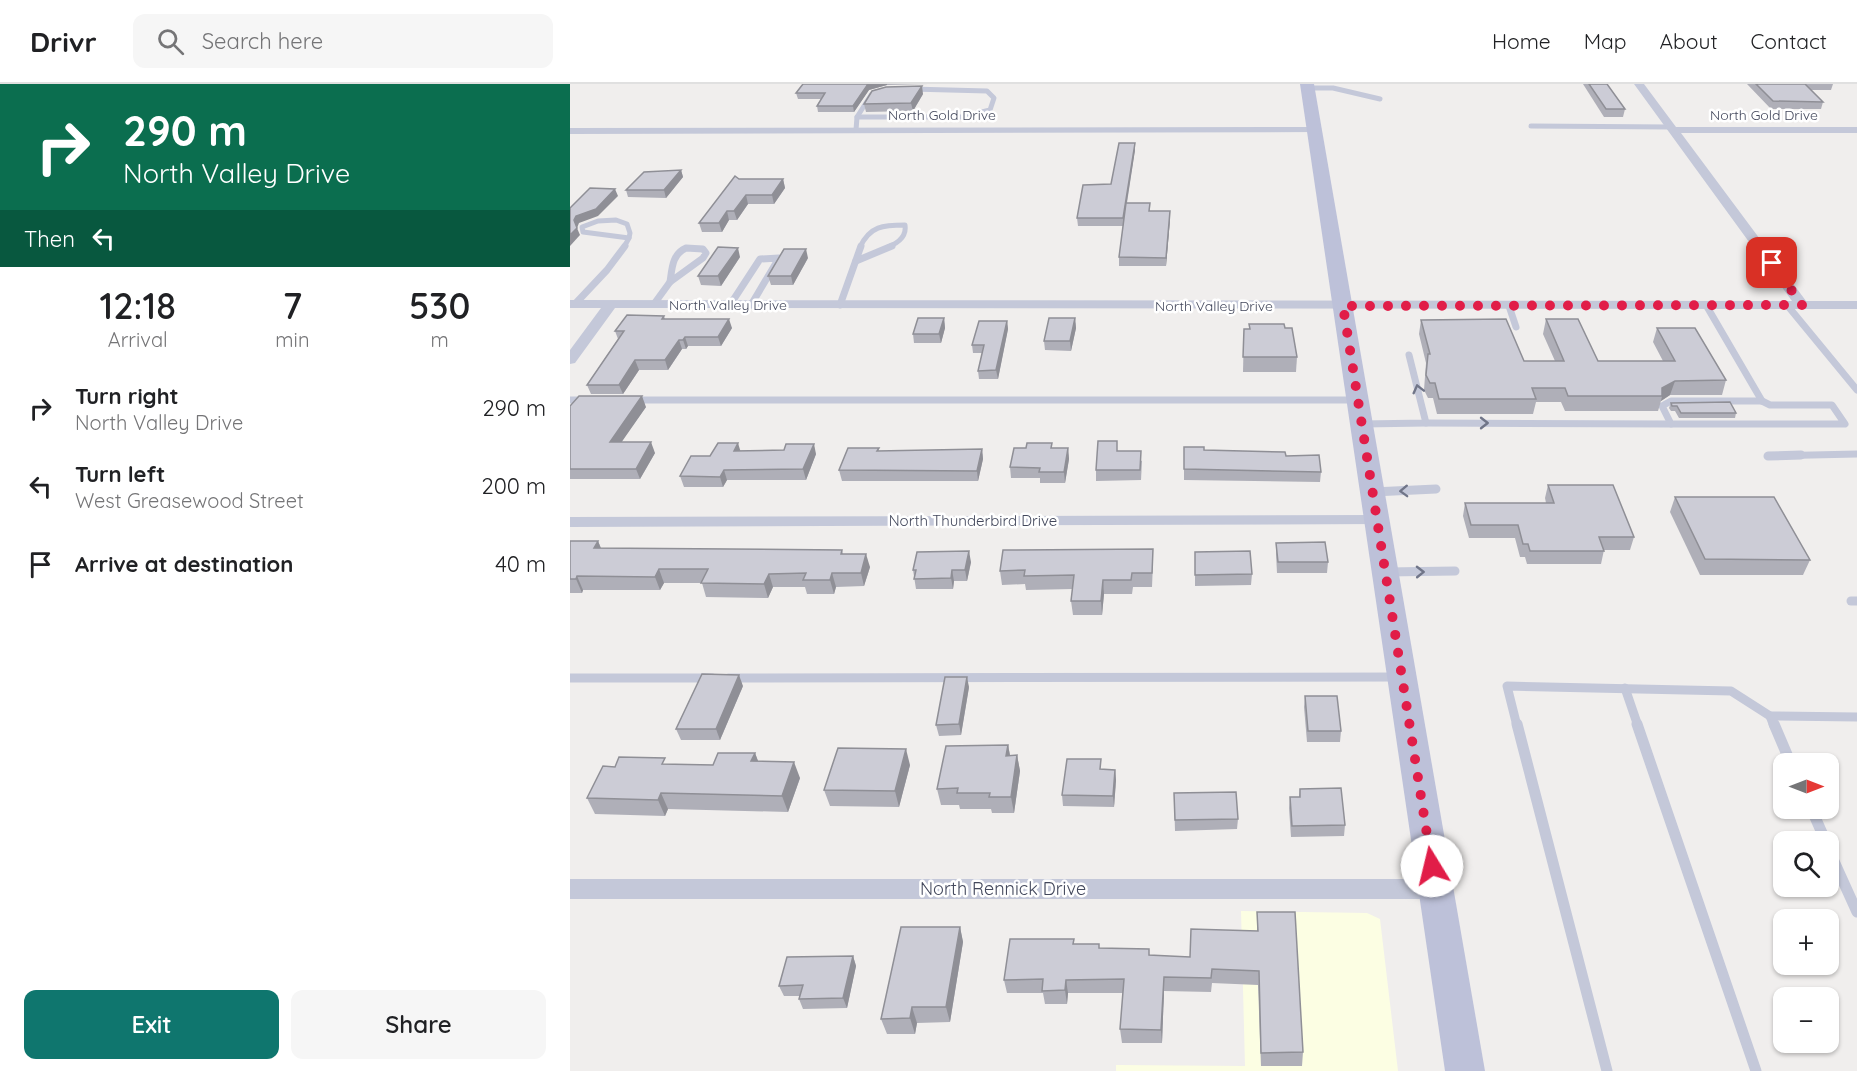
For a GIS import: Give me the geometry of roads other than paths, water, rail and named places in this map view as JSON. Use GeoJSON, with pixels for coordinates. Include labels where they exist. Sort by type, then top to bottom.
{"type":"FeatureCollection","features":[{"type":"Feature","properties":{"kind":"main road"},"geometry":{"type":"LineString","coordinates":[[1308,86],[1465,1071]]}},
{"type":"Feature","properties":{"kind":"street"},"geometry":{"type":"LineString","coordinates":[[1639,84],[1802,305]]}},
{"type":"Feature","properties":{"kind":"street","name":"North Gold Drive"},"geometry":{"type":"LineString","coordinates":[[1671,129],[1857,130]]}},
{"type":"Feature","properties":{"kind":"street","name":"North Gold Drive"},"geometry":{"type":"LineString","coordinates":[[570,131],[1315,130]]}},
{"type":"Feature","properties":{"kind":"street","name":"North Valley Drive"},"geometry":{"type":"LineString","coordinates":[[572,304],[1509,306],[1857,304]]}},
{"type":"Feature","properties":{"kind":"street"},"geometry":{"type":"LineString","coordinates":[[570,360],[611,304]]}},
{"type":"Feature","properties":{"kind":"street","name":"North Thunderbird Drive"},"geometry":{"type":"LineString","coordinates":[[570,522],[1376,520]]}},
{"type":"Feature","properties":{"kind":"street","name":"North Rennick Drive"},"geometry":{"type":"LineString","coordinates":[[570,889],[1436,889]]}},
{"type":"Feature","properties":{"kind":"lane"},"geometry":{"type":"LineString","coordinates":[[1308,86],[1334,88],[1380,99]]}},
{"type":"Feature","properties":{"kind":"lane"},"geometry":{"type":"LineString","coordinates":[[857,117],[961,117],[990,110],[994,98],[987,91],[904,90]]}},
{"type":"Feature","properties":{"kind":"lane"},"geometry":{"type":"LineString","coordinates":[[856,130],[857,117],[870,95],[878,93]]}},
{"type":"Feature","properties":{"kind":"lane"},"geometry":{"type":"LineString","coordinates":[[1531,126],[1671,129]]}},
{"type":"Feature","properties":{"kind":"lane"},"geometry":{"type":"LineString","coordinates":[[572,304],[621,252],[629,238],[630,232],[627,224],[620,221],[600,220],[582,227],[583,232],[629,238]]}},
{"type":"Feature","properties":{"kind":"lane"},"geometry":{"type":"LineString","coordinates":[[840,305],[856,261],[866,234],[877,227],[889,224],[904,225],[906,231],[899,243],[856,261]]}},
{"type":"Feature","properties":{"kind":"lane"},"geometry":{"type":"LineString","coordinates":[[654,304],[670,282],[703,258],[706,253],[703,249],[685,248],[678,252],[673,259],[670,282]]}},
{"type":"Feature","properties":{"kind":"lane"},"geometry":{"type":"LineString","coordinates":[[730,305],[760,259],[779,258],[751,305]]}},
{"type":"Feature","properties":{"kind":"lane"},"geometry":{"type":"LineString","coordinates":[[1706,305],[1762,401]]}},
{"type":"Feature","properties":{"kind":"lane"},"geometry":{"type":"LineString","coordinates":[[1787,305],[1857,390]]}},
{"type":"Feature","properties":{"kind":"lane"},"geometry":{"type":"LineString","coordinates":[[1509,306],[1516,327]]}},
{"type":"Feature","properties":{"kind":"lane"},"geometry":{"type":"LineString","coordinates":[[1409,355],[1426,423]]}},
{"type":"Feature","properties":{"kind":"lane"},"geometry":{"type":"LineString","coordinates":[[570,400],[594,400]]}},
{"type":"Feature","properties":{"kind":"lane"},"geometry":{"type":"LineString","coordinates":[[630,400],[1359,412],[1426,423],[1857,424]]}},
{"type":"Feature","properties":{"kind":"lane"},"geometry":{"type":"LineString","coordinates":[[1671,424],[1662,406],[1671,401],[1762,401],[1770,405],[1832,405],[1845,424]]}},
{"type":"Feature","properties":{"kind":"lane"},"geometry":{"type":"LineString","coordinates":[[1768,456],[1857,454]]}},
{"type":"Feature","properties":{"kind":"lane"},"geometry":{"type":"LineString","coordinates":[[1372,492],[1436,489]]}},
{"type":"Feature","properties":{"kind":"lane"},"geometry":{"type":"LineString","coordinates":[[1384,572],[1455,571]]}},
{"type":"Feature","properties":{"kind":"lane"},"geometry":{"type":"LineString","coordinates":[[570,678],[1401,677]]}},
{"type":"Feature","properties":{"kind":"lane"},"geometry":{"type":"LineString","coordinates":[[1607,1071],[1507,686],[1731,691],[1770,716],[1857,717]]}},
{"type":"Feature","properties":{"kind":"lane"},"geometry":{"type":"LineString","coordinates":[[1625,688],[1756,1071]]}},
{"type":"Feature","properties":{"kind":"lane"},"geometry":{"type":"LineString","coordinates":[[1770,716],[1786,753]]}},
{"type":"Feature","properties":{"kind":"lane"},"geometry":{"type":"LineString","coordinates":[[1839,872],[1857,912]]}}]}
